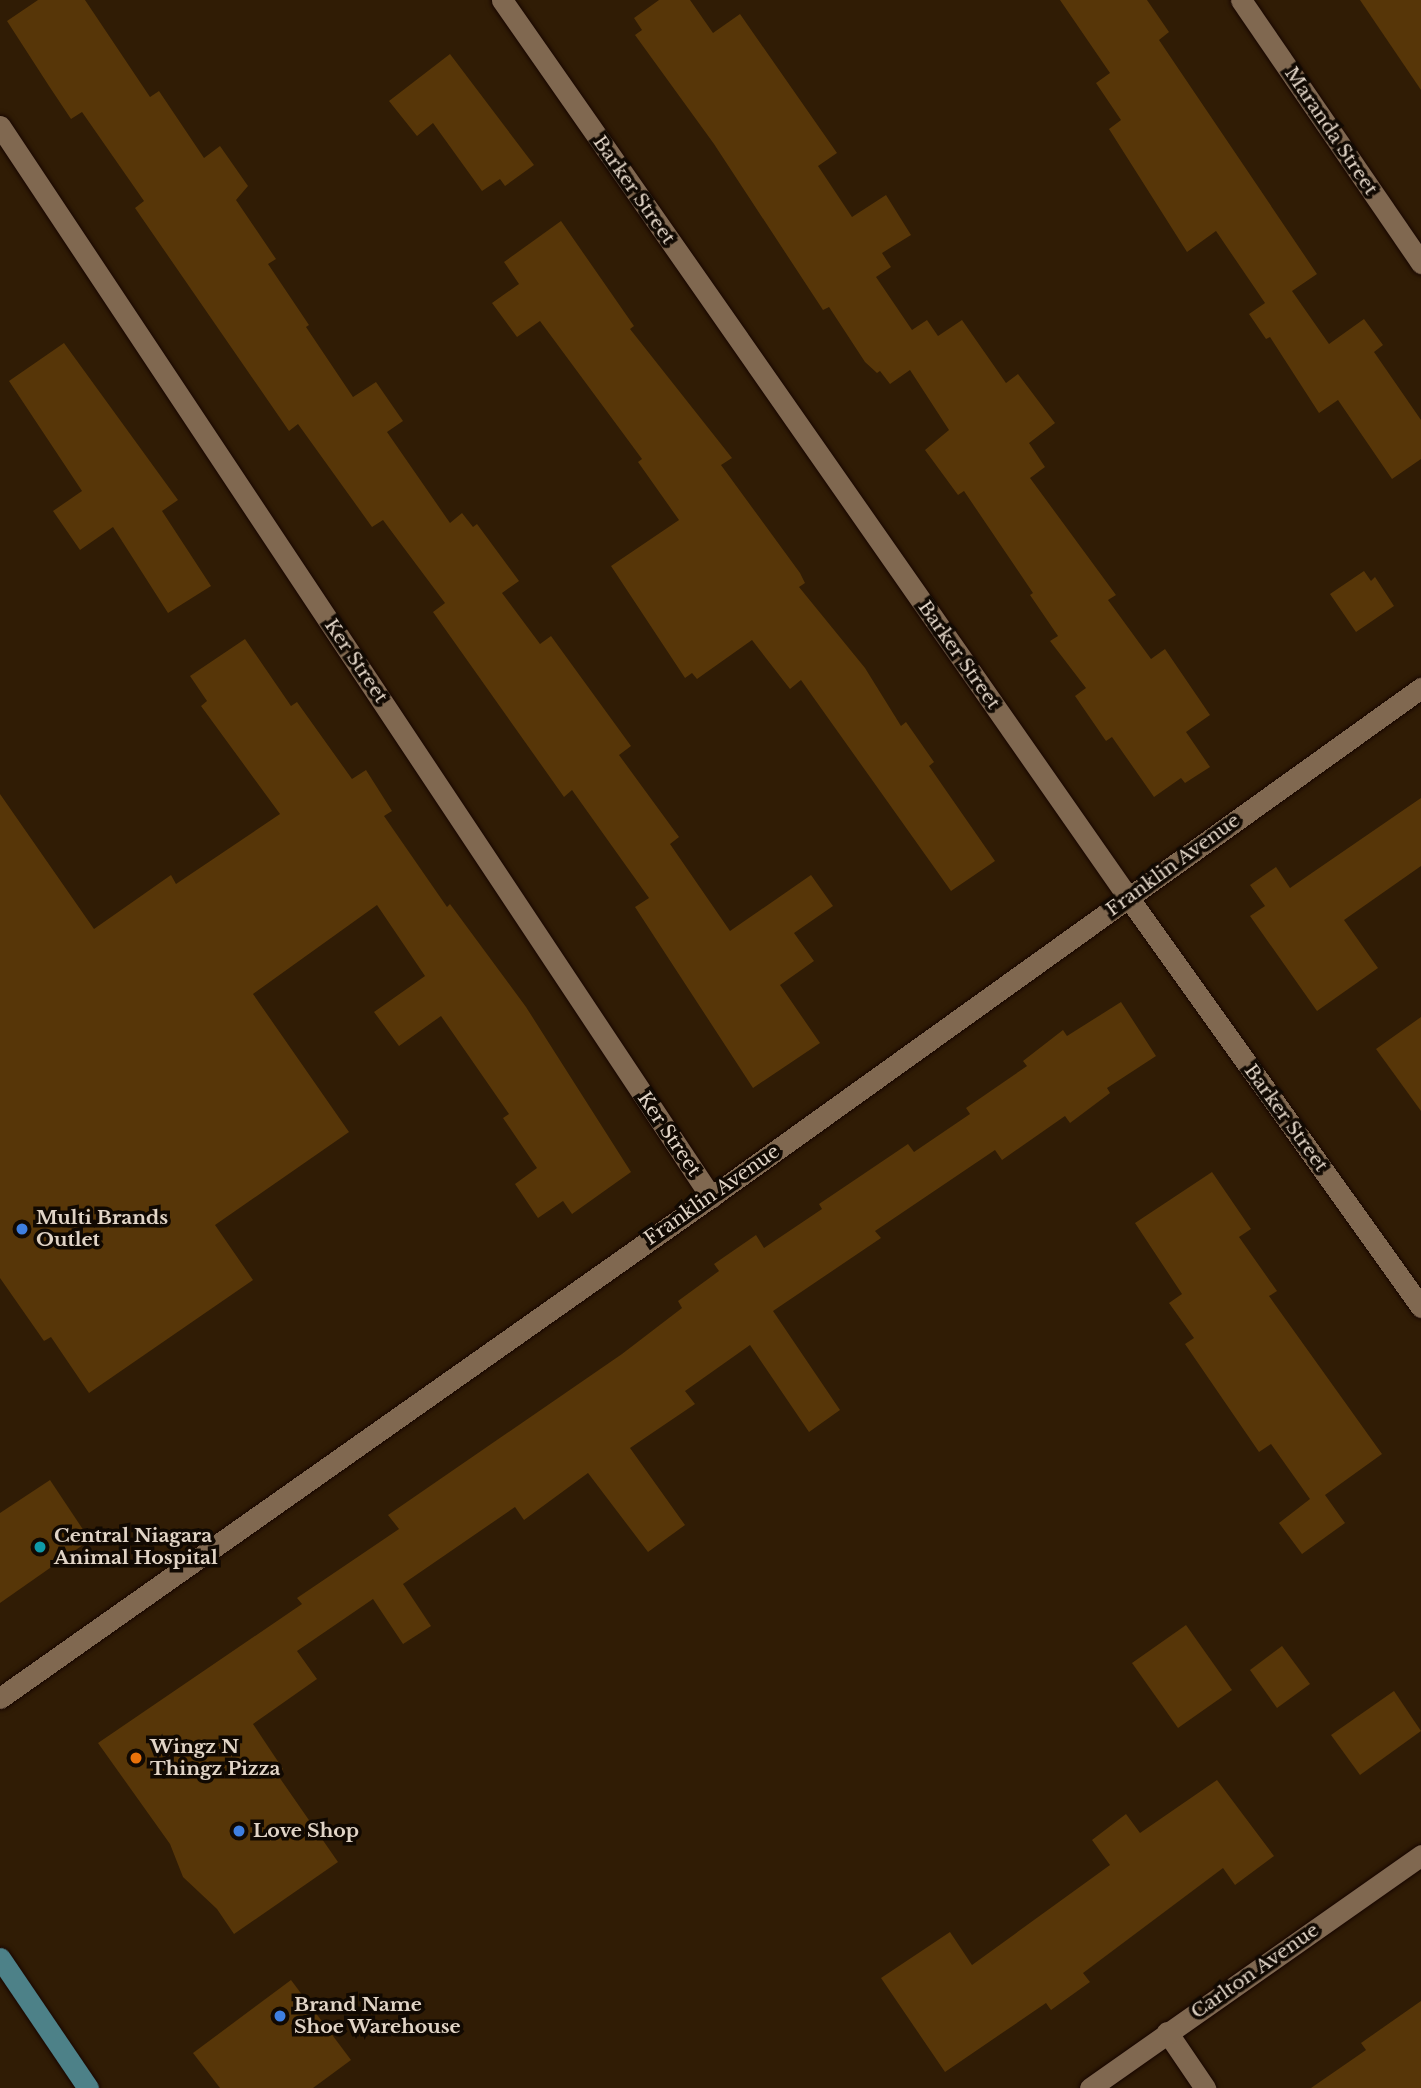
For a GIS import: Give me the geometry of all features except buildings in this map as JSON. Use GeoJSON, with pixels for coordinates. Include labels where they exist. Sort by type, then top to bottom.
{"type":"FeatureCollection","features":[{"type":"Feature","properties":{"kind":"main road"},"geometry":{"type":"LineString","coordinates":[[0,1958],[88,2088]]}},
{"type":"Feature","properties":{"kind":"street","name":"Barker Street"},"geometry":{"type":"LineString","coordinates":[[502,0],[1128,897],[1421,1307]]}},
{"type":"Feature","properties":{"kind":"street","name":"Maranda Street"},"geometry":{"type":"LineString","coordinates":[[1241,0],[1421,263]]}},
{"type":"Feature","properties":{"kind":"street","name":"Ker Street"},"geometry":{"type":"LineString","coordinates":[[0,126],[711,1197]]}},
{"type":"Feature","properties":{"kind":"street","name":"Franklin Avenue"},"geometry":{"type":"LineString","coordinates":[[0,1698],[711,1197],[1421,688]]}},
{"type":"Feature","properties":{"kind":"street","name":"Carlton Avenue"},"geometry":{"type":"LineString","coordinates":[[1090,2088],[1421,1855]]}},
{"type":"Feature","properties":{"kind":"street"},"geometry":{"type":"LineString","coordinates":[[1167,2032],[1205,2088]]}},
{"type":"Feature","properties":{"kind":"place","name":"Multi Brands Outlet"},"geometry":{"type":"Point","coordinates":[22,1229]}},
{"type":"Feature","properties":{"kind":"place","name":"Central Niagara Animal Hospital"},"geometry":{"type":"Point","coordinates":[40,1547]}},
{"type":"Feature","properties":{"kind":"place","name":"Wingz N Thingz Pizza"},"geometry":{"type":"Point","coordinates":[136,1758]}},
{"type":"Feature","properties":{"kind":"place","name":"Love Shop"},"geometry":{"type":"Point","coordinates":[239,1831]}},
{"type":"Feature","properties":{"kind":"place","name":"Brand Name Shoe Warehouse"},"geometry":{"type":"Point","coordinates":[280,2016]}}]}
